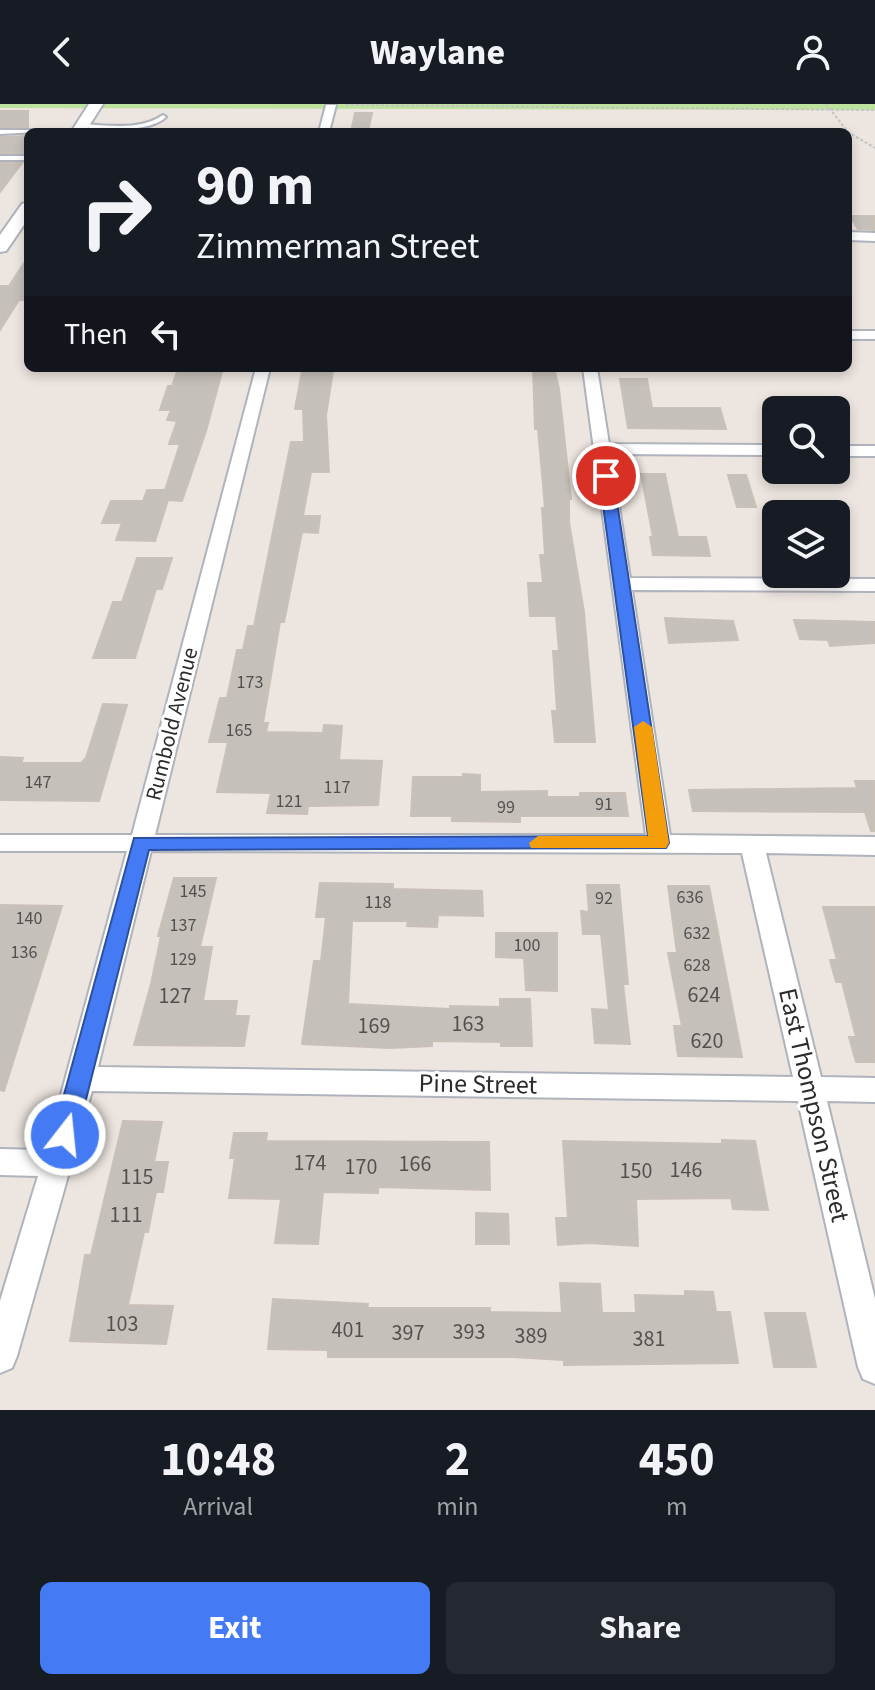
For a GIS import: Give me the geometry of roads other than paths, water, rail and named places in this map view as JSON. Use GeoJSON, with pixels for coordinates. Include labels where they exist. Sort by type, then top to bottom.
{"type":"FeatureCollection","features":[{"type":"Feature","properties":{"kind":"street"},"geometry":{"type":"LineString","coordinates":[[81,128],[96,104]]}},
{"type":"Feature","properties":{"kind":"street"},"geometry":{"type":"LineString","coordinates":[[325,128],[331,105]]}},
{"type":"Feature","properties":{"kind":"street"},"geometry":{"type":"LineString","coordinates":[[0,247],[24,213]]}},
{"type":"Feature","properties":{"kind":"street"},"geometry":{"type":"LineString","coordinates":[[852,236],[875,237]]}},
{"type":"Feature","properties":{"kind":"street"},"geometry":{"type":"LineString","coordinates":[[852,335],[875,335]]}},
{"type":"Feature","properties":{"kind":"street","name":"Rumbold Avenue"},"geometry":{"type":"LineString","coordinates":[[0,1356],[81,1079],[262,372]]}},
{"type":"Feature","properties":{"kind":"street"},"geometry":{"type":"LineString","coordinates":[[591,372],[624,584],[659,843]]}},
{"type":"Feature","properties":{"kind":"street"},"geometry":{"type":"LineString","coordinates":[[602,449],[762,450]]}},
{"type":"Feature","properties":{"kind":"street"},"geometry":{"type":"LineString","coordinates":[[850,451],[875,451]]}},
{"type":"Feature","properties":{"kind":"street"},"geometry":{"type":"LineString","coordinates":[[624,584],[875,585]]}},
{"type":"Feature","properties":{"kind":"street"},"geometry":{"type":"LineString","coordinates":[[0,843],[875,846]]}},
{"type":"Feature","properties":{"kind":"street","name":"East Thompson Street"},"geometry":{"type":"LineString","coordinates":[[752,844],[875,1367]]}},
{"type":"Feature","properties":{"kind":"street","name":"Pine Street"},"geometry":{"type":"LineString","coordinates":[[81,1079],[875,1090]]}},
{"type":"Feature","properties":{"kind":"street"},"geometry":{"type":"LineString","coordinates":[[0,1162],[57,1163]]}},
{"type":"Feature","properties":{"kind":"lane"},"geometry":{"type":"LineString","coordinates":[[102,128],[157,124],[163,117]]}},
{"type":"Feature","properties":{"kind":"lane"},"geometry":{"type":"LineString","coordinates":[[0,132],[24,132]]}},
{"type":"Feature","properties":{"kind":"lane"},"geometry":{"type":"LineString","coordinates":[[0,158],[24,158]]}}]}
